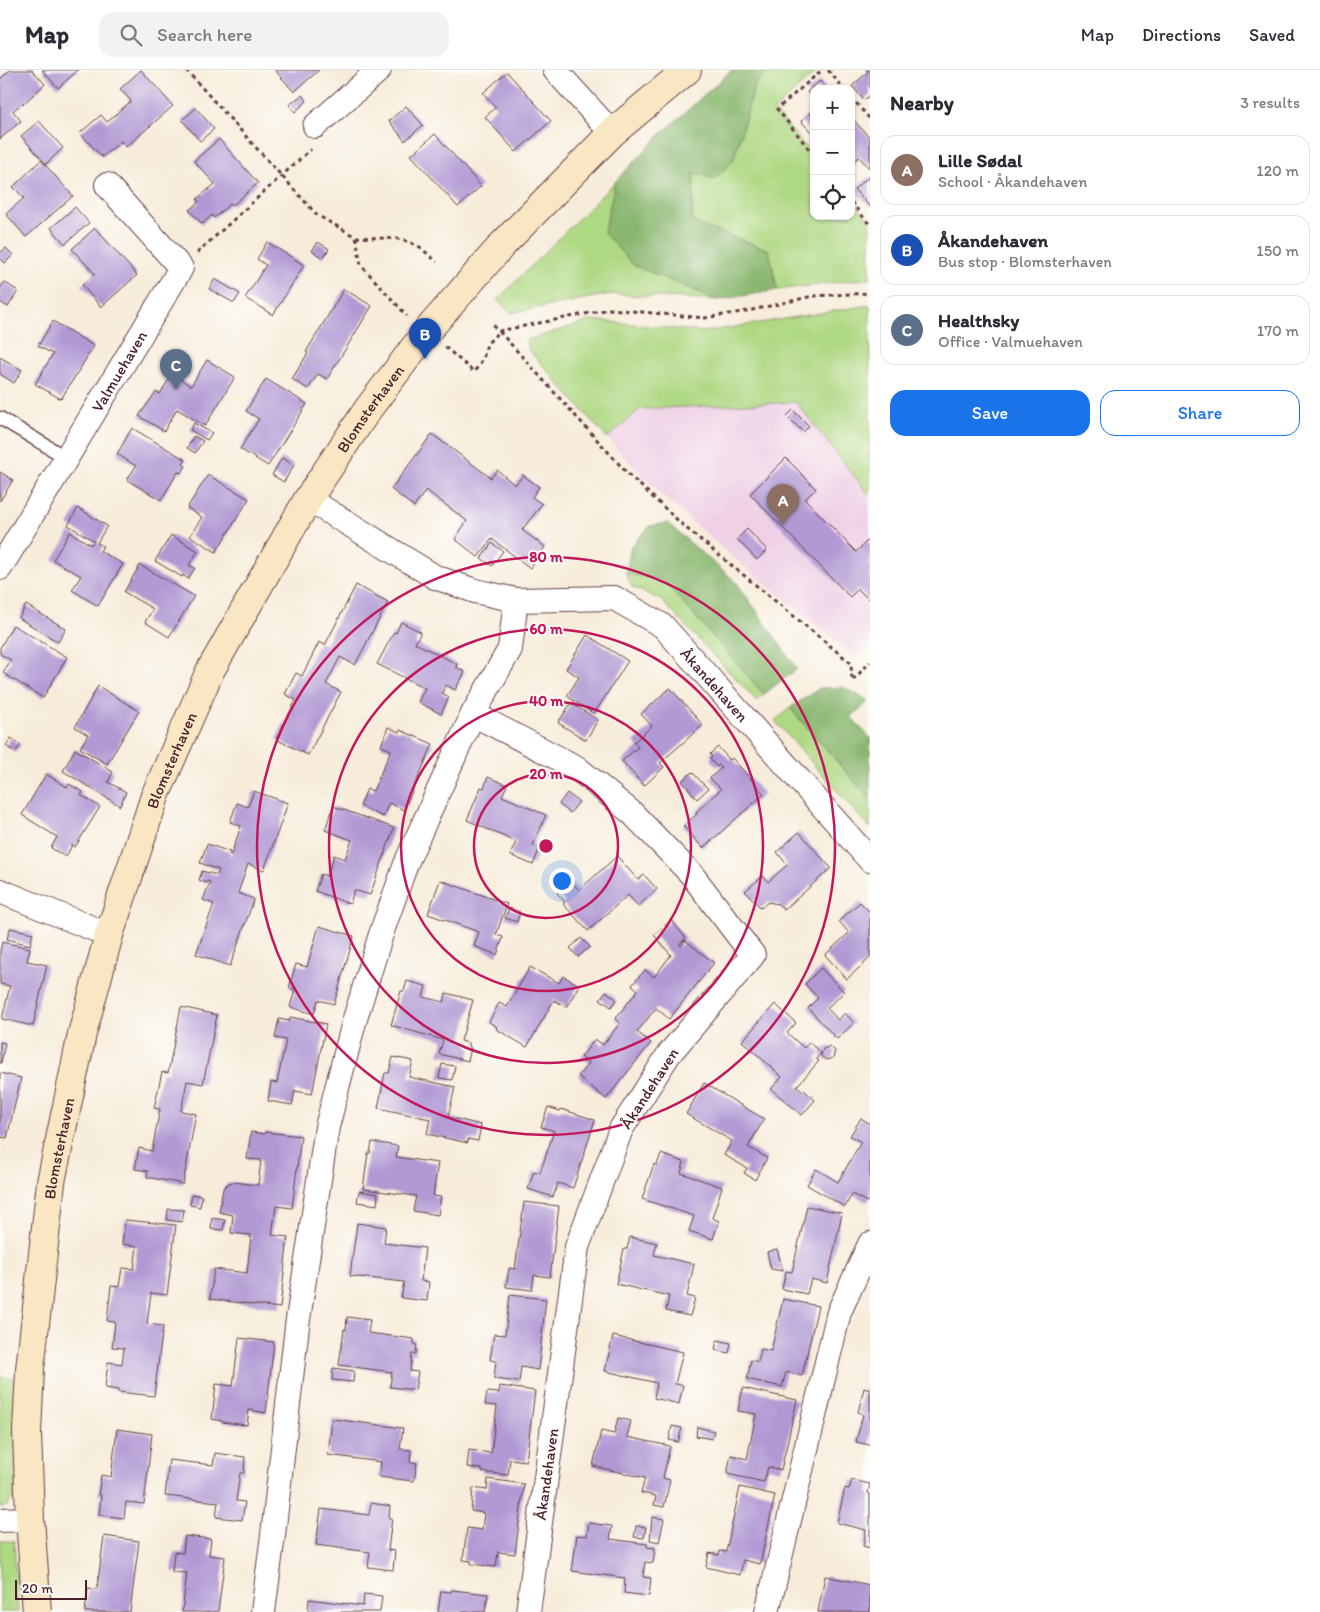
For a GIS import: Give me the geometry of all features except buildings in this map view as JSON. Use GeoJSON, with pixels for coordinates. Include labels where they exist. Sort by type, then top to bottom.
{"type":"FeatureCollection","features":[{"type":"Feature","properties":{"kind":"street"},"geometry":{"type":"LineString","coordinates":[[316,126],[379,70]]}},
{"type":"Feature","properties":{"kind":"street"},"geometry":{"type":"LineString","coordinates":[[554,70],[612,133]]}},
{"type":"Feature","properties":{"kind":"street","name":"Blomsterhaven"},"geometry":{"type":"LineString","coordinates":[[37,1612],[30,1518],[27,1432],[30,1369],[51,1182],[82,1034],[109,935],[155,796],[210,671],[308,499],[368,409],[427,331],[503,244],[612,133],[687,70]]}},
{"type":"Feature","properties":{"kind":"street"},"geometry":{"type":"LineString","coordinates":[[107,185],[181,268]]}},
{"type":"Feature","properties":{"kind":"street","name":"Valmuehaven"},"geometry":{"type":"LineString","coordinates":[[0,568],[181,268]]}},
{"type":"Feature","properties":{"kind":"street","name":"Åkandehaven"},"geometry":{"type":"LineString","coordinates":[[308,499],[435,577],[475,591],[516,600],[614,598],[663,626],[870,860]]}},
{"type":"Feature","properties":{"kind":"street"},"geometry":{"type":"LineString","coordinates":[[263,1612],[297,1326],[327,1127],[354,1022],[382,931],[407,861],[473,714],[510,650],[516,600]]}},
{"type":"Feature","properties":{"kind":"street","name":"Åkandehaven"},"geometry":{"type":"LineString","coordinates":[[473,714],[577,768],[632,813],[692,875],[753,955],[669,1054],[621,1129],[577,1247],[528,1612]]}},
{"type":"Feature","properties":{"kind":"street"},"geometry":{"type":"LineString","coordinates":[[0,891],[109,935]]}},
{"type":"Feature","properties":{"kind":"street"},"geometry":{"type":"LineString","coordinates":[[767,1612],[839,1312],[870,1244]]}},
{"type":"Feature","properties":{"kind":"street"},"geometry":{"type":"LineString","coordinates":[[0,1520],[30,1518]]}},
{"type":"Feature","properties":{"kind":"lane"},"geometry":{"type":"LineString","coordinates":[[0,418],[66,459]]}},
{"type":"Feature","properties":{"kind":"path"},"geometry":{"type":"LineString","coordinates":[[186,70],[317,215],[356,237],[402,240],[420,247],[437,262]]}},
{"type":"Feature","properties":{"kind":"path"},"geometry":{"type":"LineString","coordinates":[[810,150],[777,109],[822,70]]}},
{"type":"Feature","properties":{"kind":"path"},"geometry":{"type":"LineString","coordinates":[[828,70],[841,85]]}},
{"type":"Feature","properties":{"kind":"path"},"geometry":{"type":"LineString","coordinates":[[855,102],[870,119]]}},
{"type":"Feature","properties":{"kind":"path"},"geometry":{"type":"LineString","coordinates":[[181,268],[319,142],[316,126]]}},
{"type":"Feature","properties":{"kind":"path"},"geometry":{"type":"LineString","coordinates":[[855,207],[870,226]]}},
{"type":"Feature","properties":{"kind":"path"},"geometry":{"type":"LineString","coordinates":[[356,237],[361,265],[402,311],[474,372],[483,359],[486,344],[499,331],[610,309],[705,318],[748,311],[813,296],[870,294]]}},
{"type":"Feature","properties":{"kind":"path"},"geometry":{"type":"LineString","coordinates":[[493,325],[628,474],[686,528],[850,663],[852,681],[870,662]]}},
{"type":"Feature","properties":{"kind":"shaded area"},"geometry":{"type":"Polygon","coordinates":[[[796,402],[870,496],[870,642],[855,657],[729,554],[659,493],[607,438],[640,409],[796,402]]]}},
{"type":"Feature","properties":{"kind":"green space"},"geometry":{"type":"Polygon","coordinates":[[[732,70],[771,70],[755,84],[733,161],[715,179],[694,173],[692,222],[769,250],[777,290],[718,300],[633,265],[604,233],[615,182],[660,135],[732,70]]]}},
{"type":"Feature","properties":{"kind":"green space"},"geometry":{"type":"Polygon","coordinates":[[[771,70],[818,70],[774,110],[810,151],[810,220],[855,220],[855,203],[870,220],[870,278],[777,290],[769,250],[692,223],[694,173],[733,161],[755,84],[771,70]]]}},
{"type":"Feature","properties":{"kind":"green space"},"geometry":{"type":"Polygon","coordinates":[[[615,182],[605,233],[633,265],[718,300],[610,294],[511,313],[497,300],[615,182]]]}},
{"type":"Feature","properties":{"kind":"green space"},"geometry":{"type":"Polygon","coordinates":[[[870,305],[870,496],[796,402],[640,409],[607,438],[529,350],[527,340],[593,320],[704,332],[870,305]]]}},
{"type":"Feature","properties":{"kind":"green space"},"geometry":{"type":"Polygon","coordinates":[[[667,523],[737,583],[797,669],[764,694],[663,580],[626,574],[631,546],[650,526],[667,523]]]}},
{"type":"Feature","properties":{"kind":"green space"},"geometry":{"type":"Polygon","coordinates":[[[626,574],[663,580],[764,694],[757,701],[661,600],[632,587],[626,574]]]}},
{"type":"Feature","properties":{"kind":"green space"},"geometry":{"type":"Polygon","coordinates":[[[843,687],[869,701],[851,717],[870,738],[870,799],[790,708],[820,688],[843,687]]]}},
{"type":"Feature","properties":{"kind":"green space"},"geometry":{"type":"Polygon","coordinates":[[[790,708],[870,799],[870,828],[775,721],[790,708]]]}},
{"type":"Feature","properties":{"kind":"green space"},"geometry":{"type":"Polygon","coordinates":[[[0,1377],[14,1378],[16,1486],[13,1498],[6,1507],[0,1507],[0,1377]]]}},
{"type":"Feature","properties":{"kind":"green space"},"geometry":{"type":"Polygon","coordinates":[[[0,1541],[14,1541],[18,1612],[0,1612],[0,1541]]]}},
{"type":"Feature","properties":{"kind":"place","name":"Åkandehaven"},"geometry":{"type":"Point","coordinates":[425,359]}},
{"type":"Feature","properties":{"kind":"place","name":"Healthsky"},"geometry":{"type":"Point","coordinates":[176,390]}},
{"type":"Feature","properties":{"kind":"place","name":"Lille Sødal"},"geometry":{"type":"Point","coordinates":[783,525]}}]}
